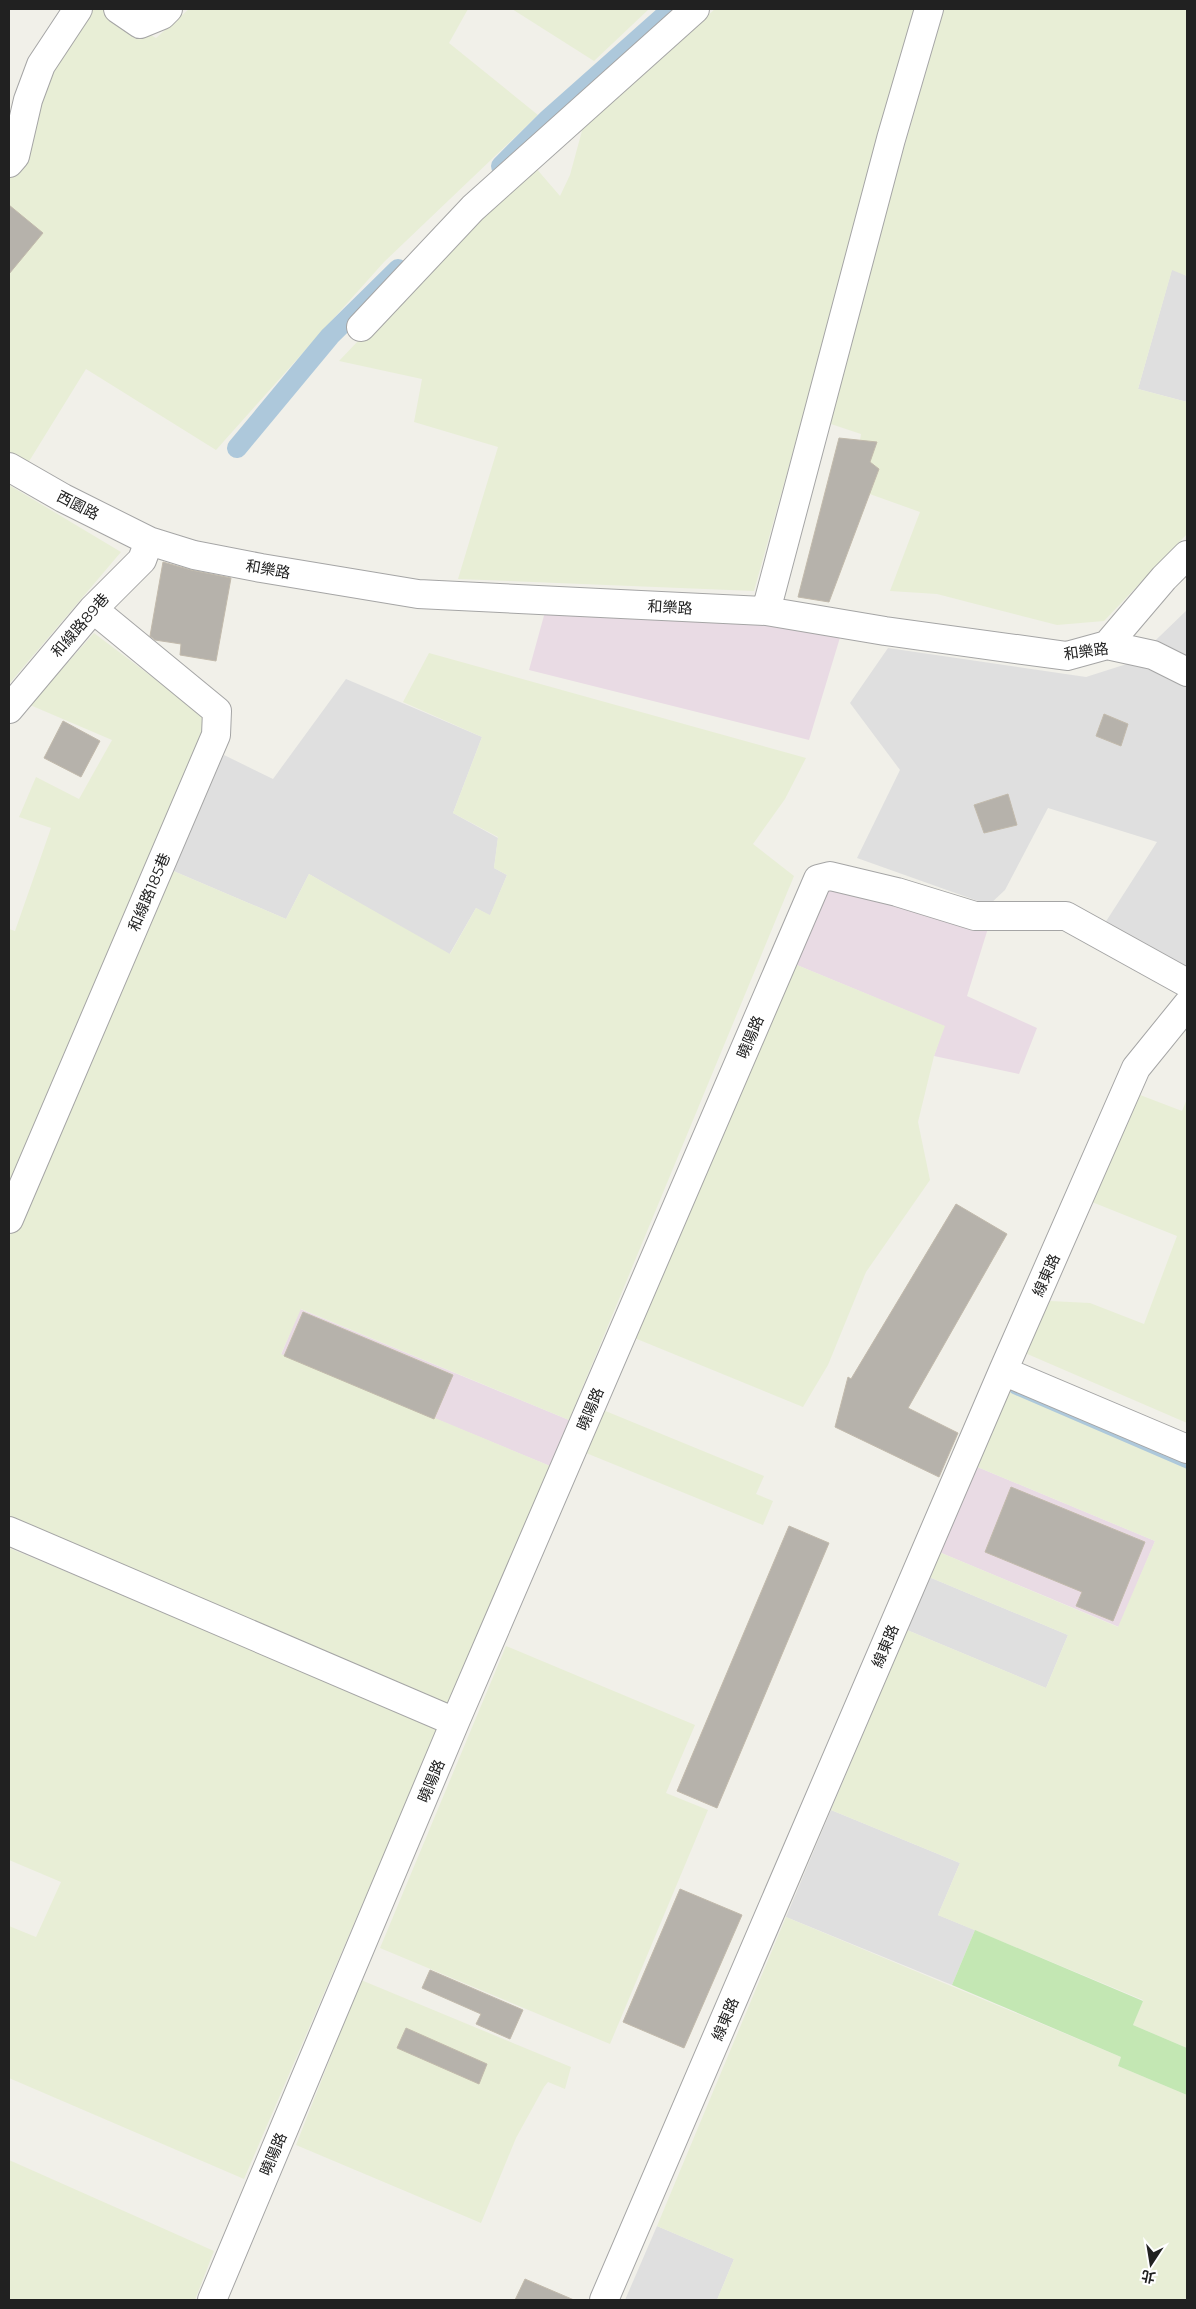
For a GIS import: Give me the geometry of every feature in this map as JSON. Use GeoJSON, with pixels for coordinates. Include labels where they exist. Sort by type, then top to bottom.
{"type":"FeatureCollection","features":[{"type":"Feature","properties":{"kind":"street"},"geometry":{"type":"LineString","coordinates":[[9,163],[15,156],[28,100],[41,65],[78,9]]}},
{"type":"Feature","properties":{"kind":"street"},"geometry":{"type":"LineString","coordinates":[[118,9],[140,24],[162,15],[168,9]]}},
{"type":"Feature","properties":{"kind":"street"},"geometry":{"type":"LineString","coordinates":[[361,327],[473,208],[695,9]]}},
{"type":"Feature","properties":{"kind":"street"},"geometry":{"type":"LineString","coordinates":[[766,611],[891,138],[929,9]]}},
{"type":"Feature","properties":{"kind":"street","name":"西園路"},"geometry":{"type":"LineString","coordinates":[[9,467],[63,498],[149,541]]}},
{"type":"Feature","properties":{"kind":"street","name":"和樂路"},"geometry":{"type":"LineString","coordinates":[[149,541],[194,555],[418,594],[766,611],[885,632],[1066,656],[1107,645],[1153,655],[1187,672]]}},
{"type":"Feature","properties":{"kind":"street","name":"和線路89巷"},"geometry":{"type":"LineString","coordinates":[[9,709],[93,609],[142,560],[149,541]]}},
{"type":"Feature","properties":{"kind":"street"},"geometry":{"type":"LineString","coordinates":[[1107,645],[1164,578],[1187,555]]}},
{"type":"Feature","properties":{"kind":"street","name":"和線路185巷"},"geometry":{"type":"LineString","coordinates":[[9,1219],[216,735],[217,711],[93,609]]}},
{"type":"Feature","properties":{"kind":"street","name":"曉陽路"},"geometry":{"type":"LineString","coordinates":[[212,2300],[455,1722],[818,879],[830,876],[897,892],[975,916],[1066,916],[1187,983]]}},
{"type":"Feature","properties":{"kind":"street","name":"線東路"},"geometry":{"type":"LineString","coordinates":[[604,2300],[1003,1370],[1136,1068],[1187,1005]]}},
{"type":"Feature","properties":{"kind":"street"},"geometry":{"type":"LineString","coordinates":[[1003,1370],[1187,1449]]}},
{"type":"Feature","properties":{"kind":"street"},"geometry":{"type":"LineString","coordinates":[[9,1532],[455,1722]]}},
{"type":"Feature","properties":{"kind":"shaded area"},"geometry":{"type":"Polygon","coordinates":[[[1172,269],[1187,276],[1187,402],[1138,389],[1172,269]]]}},
{"type":"Feature","properties":{"kind":"shaded area"},"geometry":{"type":"Polygon","coordinates":[[[548,601],[845,621],[809,740],[529,670],[548,601]]]}},
{"type":"Feature","properties":{"kind":"shaded area"},"geometry":{"type":"Polygon","coordinates":[[[1187,610],[1187,967],[1105,923],[1157,842],[1048,808],[1005,890],[989,905],[857,858],[900,770],[850,703],[888,648],[1086,677],[1133,662],[1187,610]]]}},
{"type":"Feature","properties":{"kind":"shaded area"},"geometry":{"type":"Polygon","coordinates":[[[346,679],[482,737],[453,813],[498,838],[494,868],[507,875],[490,916],[476,908],[449,955],[309,874],[286,919],[164,867],[224,755],[273,779],[346,679]]]}},
{"type":"Feature","properties":{"kind":"shaded area"},"geometry":{"type":"Polygon","coordinates":[[[830,876],[989,925],[967,996],[1037,1028],[1019,1074],[934,1056],[944,1026],[792,963],[830,876]]]}},
{"type":"Feature","properties":{"kind":"shaded area"},"geometry":{"type":"Polygon","coordinates":[[[300,1309],[569,1420],[550,1466],[281,1355],[300,1309]]]}},
{"type":"Feature","properties":{"kind":"shaded area"},"geometry":{"type":"Polygon","coordinates":[[[975,1466],[1155,1541],[1119,1627],[939,1552],[975,1466]]]}},
{"type":"Feature","properties":{"kind":"shaded area"},"geometry":{"type":"Polygon","coordinates":[[[929,1577],[1068,1635],[1046,1688],[907,1630],[929,1577]]]}},
{"type":"Feature","properties":{"kind":"shaded area"},"geometry":{"type":"Polygon","coordinates":[[[831,1810],[960,1863],[938,1915],[975,1930],[952,1985],[786,1917],[831,1810]]]}},
{"type":"Feature","properties":{"kind":"shaded area"},"geometry":{"type":"Polygon","coordinates":[[[657,2226],[734,2259],[717,2300],[625,2300],[657,2226]]]}},
{"type":"Feature","properties":{"kind":"green space"},"geometry":{"type":"Polygon","coordinates":[[[92,9],[105,9],[156,38],[189,9],[468,9],[449,43],[538,115],[384,262],[216,450],[86,369],[28,463],[9,452],[9,171],[42,89],[92,9]]]}},
{"type":"Feature","properties":{"kind":"green space"},"geometry":{"type":"Polygon","coordinates":[[[512,9],[649,9],[594,61],[512,9]]]}},
{"type":"Feature","properties":{"kind":"green space"},"geometry":{"type":"Polygon","coordinates":[[[715,9],[917,9],[754,591],[458,579],[498,447],[414,422],[422,379],[339,361],[414,282],[535,167],[560,196],[570,175],[583,127],[715,9]]]}},
{"type":"Feature","properties":{"kind":"green space"},"geometry":{"type":"Polygon","coordinates":[[[944,9],[1187,9],[1187,276],[1172,270],[1138,389],[1187,402],[1187,534],[1104,621],[1057,625],[937,594],[890,591],[920,512],[853,488],[861,434],[825,422],[944,9]]]}},
{"type":"Feature","properties":{"kind":"green space"},"geometry":{"type":"Polygon","coordinates":[[[9,485],[121,552],[9,684],[9,485]]]}},
{"type":"Feature","properties":{"kind":"green space"},"geometry":{"type":"Polygon","coordinates":[[[94,633],[209,720],[206,735],[93,986],[9,1183],[9,929],[15,931],[51,828],[19,817],[36,777],[79,799],[112,740],[30,705],[94,633]]]}},
{"type":"Feature","properties":{"kind":"green space"},"geometry":{"type":"Polygon","coordinates":[[[429,653],[806,758],[785,799],[753,844],[794,876],[569,1420],[301,1309],[281,1354],[550,1466],[448,1707],[9,1522],[9,1238],[164,867],[286,919],[309,874],[450,954],[476,908],[490,915],[507,875],[494,868],[498,837],[453,813],[482,737],[403,702],[429,653]]]}},
{"type":"Feature","properties":{"kind":"green space"},"geometry":{"type":"Polygon","coordinates":[[[792,963],[945,1026],[934,1056],[918,1122],[930,1180],[866,1272],[828,1365],[803,1407],[632,1337],[792,963]]]}},
{"type":"Feature","properties":{"kind":"green space"},"geometry":{"type":"Polygon","coordinates":[[[1140,1095],[1182,1111],[1187,1099],[1187,1423],[1025,1353],[1050,1301],[1090,1303],[1144,1324],[1177,1236],[1092,1202],[1140,1095]]]}},
{"type":"Feature","properties":{"kind":"green space"},"geometry":{"type":"Polygon","coordinates":[[[1008,1390],[1187,1464],[1187,2048],[1133,2025],[1143,2000],[938,1915],[960,1863],[831,1810],[907,1630],[1046,1688],[1068,1635],[929,1577],[939,1552],[1118,1627],[1155,1541],[975,1466],[1008,1390]]]}},
{"type":"Feature","properties":{"kind":"green space"},"geometry":{"type":"Polygon","coordinates":[[[603,1410],[764,1476],[756,1494],[773,1501],[763,1525],[586,1453],[603,1410]]]}},
{"type":"Feature","properties":{"kind":"green space"},"geometry":{"type":"Polygon","coordinates":[[[9,1548],[439,1726],[244,2179],[9,2078],[9,1926],[36,1937],[61,1882],[9,1860],[9,1548]]]}},
{"type":"Feature","properties":{"kind":"green space"},"geometry":{"type":"Polygon","coordinates":[[[506,1646],[695,1725],[666,1793],[708,1810],[610,2044],[380,1948],[506,1646]]]}},
{"type":"Feature","properties":{"kind":"green space"},"geometry":{"type":"Polygon","coordinates":[[[786,1917],[1121,2057],[1118,2066],[1187,2095],[1187,2300],[717,2300],[734,2259],[657,2226],[786,1917]]]}},
{"type":"Feature","properties":{"kind":"green space"},"geometry":{"type":"Polygon","coordinates":[[[975,1930],[1143,2001],[1133,2025],[1187,2048],[1187,2095],[1118,2066],[1121,2057],[952,1985],[975,1930]]]}},
{"type":"Feature","properties":{"kind":"green space"},"geometry":{"type":"Polygon","coordinates":[[[361,1980],[571,2067],[565,2089],[548,2082],[544,2087],[516,2138],[481,2223],[296,2145],[361,1980]]]}},
{"type":"Feature","properties":{"kind":"green space"},"geometry":{"type":"Polygon","coordinates":[[[9,2160],[214,2251],[195,2300],[9,2300],[9,2160]]]}},
{"type":"Feature","properties":{"kind":"building"},"geometry":{"type":"Polygon","coordinates":[[[9,205],[43,233],[9,274],[9,205]]]}},
{"type":"Feature","properties":{"kind":"building"},"geometry":{"type":"Polygon","coordinates":[[[839,438],[877,442],[870,462],[879,469],[829,602],[798,597],[839,438]]]}},
{"type":"Feature","properties":{"kind":"building"},"geometry":{"type":"Polygon","coordinates":[[[163,562],[231,578],[216,661],[180,655],[181,644],[155,640],[150,636],[163,562]]]}},
{"type":"Feature","properties":{"kind":"building"},"geometry":{"type":"Polygon","coordinates":[[[1104,714],[1128,724],[1121,746],[1096,736],[1104,714]]]}},
{"type":"Feature","properties":{"kind":"building"},"geometry":{"type":"Polygon","coordinates":[[[63,721],[100,741],[81,777],[44,758],[63,721]]]}},
{"type":"Feature","properties":{"kind":"building"},"geometry":{"type":"Polygon","coordinates":[[[1008,794],[1017,825],[984,833],[974,805],[1008,794]]]}},
{"type":"Feature","properties":{"kind":"building"},"geometry":{"type":"Polygon","coordinates":[[[956,1204],[1007,1234],[908,1408],[958,1433],[939,1477],[835,1427],[848,1377],[851,1379],[956,1204]]]}},
{"type":"Feature","properties":{"kind":"building"},"geometry":{"type":"Polygon","coordinates":[[[303,1312],[453,1375],[434,1419],[284,1356],[303,1312]]]}},
{"type":"Feature","properties":{"kind":"building"},"geometry":{"type":"Polygon","coordinates":[[[1011,1487],[1145,1542],[1113,1621],[1076,1606],[1082,1592],[985,1552],[1011,1487]]]}},
{"type":"Feature","properties":{"kind":"building"},"geometry":{"type":"Polygon","coordinates":[[[789,1526],[829,1543],[717,1808],[677,1791],[789,1526]]]}},
{"type":"Feature","properties":{"kind":"building"},"geometry":{"type":"Polygon","coordinates":[[[680,1889],[742,1915],[684,2048],[623,2022],[680,1889]]]}},
{"type":"Feature","properties":{"kind":"building"},"geometry":{"type":"Polygon","coordinates":[[[430,1970],[523,2010],[510,2039],[476,2024],[481,2014],[422,1988],[430,1970]]]}},
{"type":"Feature","properties":{"kind":"building"},"geometry":{"type":"Polygon","coordinates":[[[406,2028],[487,2064],[479,2084],[397,2048],[406,2028]]]}},
{"type":"Feature","properties":{"kind":"building"},"geometry":{"type":"Polygon","coordinates":[[[525,2279],[574,2300],[515,2300],[525,2279]]]}},
{"type":"Feature","properties":{"kind":"waterway"},"geometry":{"type":"LineString","coordinates":[[501,166],[547,120],[672,9]]}},
{"type":"Feature","properties":{"kind":"waterway"},"geometry":{"type":"LineString","coordinates":[[237,448],[330,336],[398,269]]}},
{"type":"Feature","properties":{"kind":"waterway"},"geometry":{"type":"LineString","coordinates":[[1013,1391],[1187,1466]]}}]}
